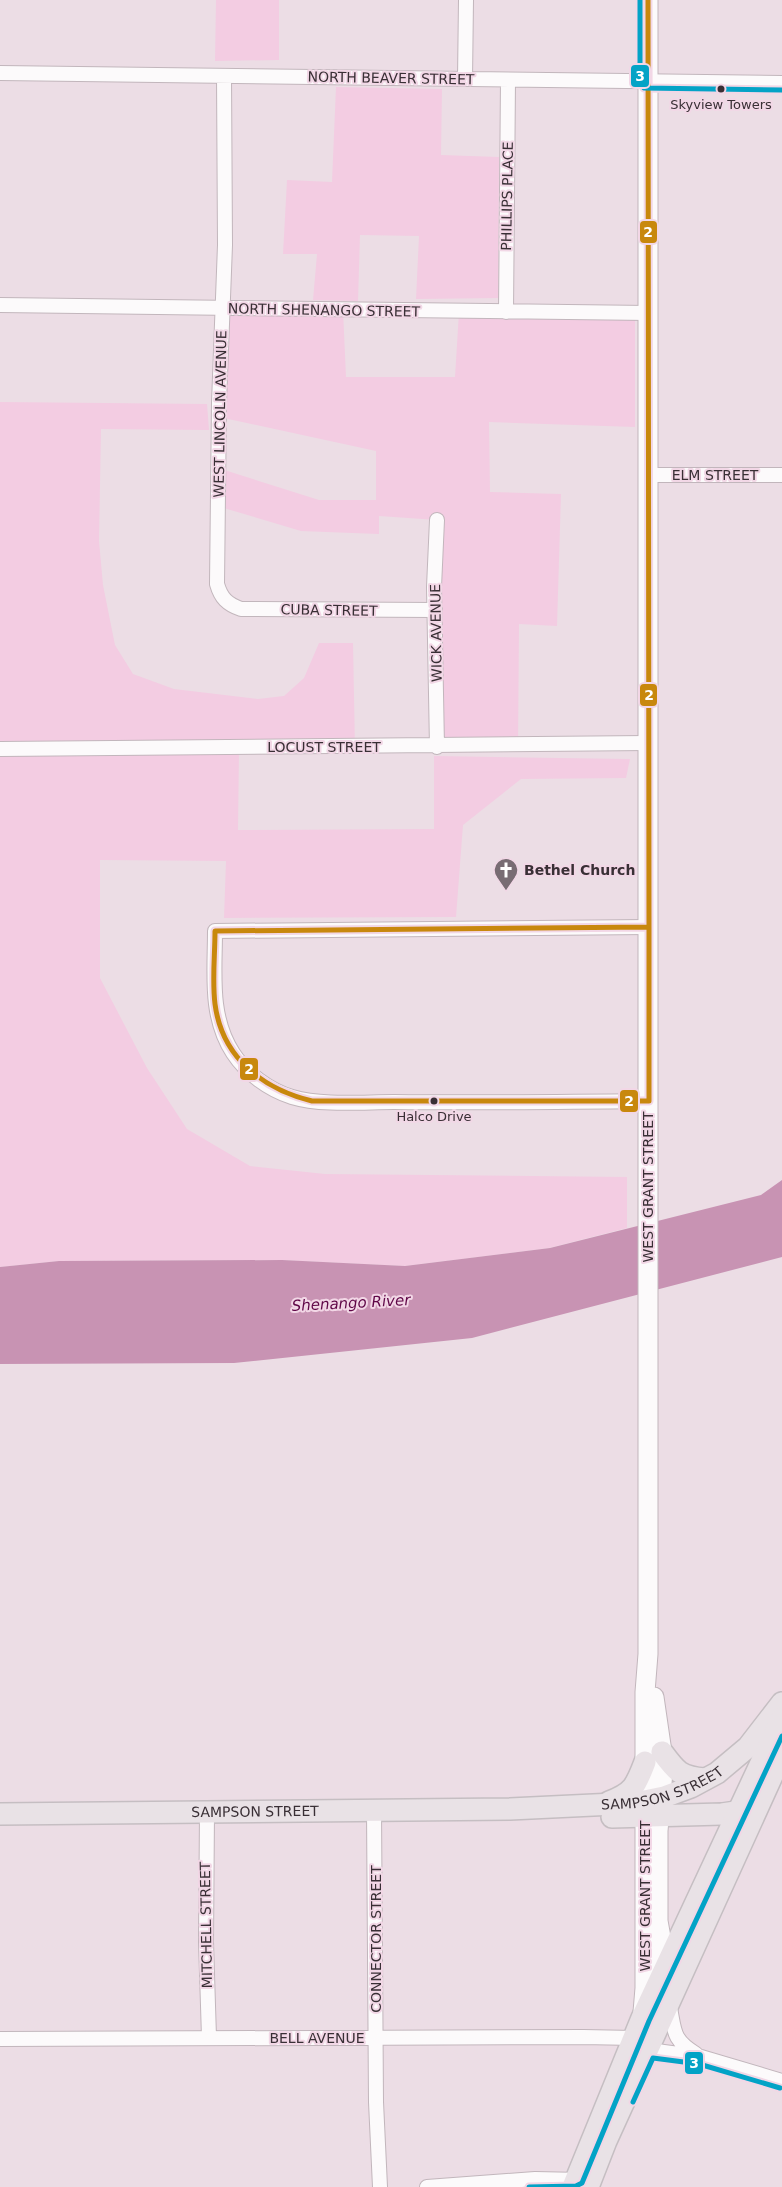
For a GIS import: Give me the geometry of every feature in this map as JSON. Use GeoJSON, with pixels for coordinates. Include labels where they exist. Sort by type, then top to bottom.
{"type":"FeatureCollection","features":[{"type":"Feature","properties":{"kind":"main road","name":"SAMPSON STREET"},"geometry":{"type":"LineString","coordinates":[[510,1809],[597,1817],[653,1808],[705,1779],[740,1755],[764,1729],[782,1703]]}},
{"type":"Feature","properties":{"kind":"main road"},"geometry":{"type":"LineString","coordinates":[[581,2184],[641,2044],[669,2002],[747,1811],[782,1718]]}},
{"type":"Feature","properties":{"kind":"main road"},"geometry":{"type":"LineString","coordinates":[[581,2184],[606,2141],[641,2044],[642,2018],[663,1972],[747,1811],[782,1754]]}},
{"type":"Feature","properties":{"kind":"main road"},"geometry":{"type":"LineString","coordinates":[[602,1805],[627,1794],[636,1785],[654,1757],[689,1778],[705,1779]]}},
{"type":"Feature","properties":{"kind":"main road","name":"SAMPSON STREET"},"geometry":{"type":"LineString","coordinates":[[0,1814],[510,1809],[602,1805],[747,1811]]}},
{"type":"Feature","properties":{"kind":"main road"},"geometry":{"type":"LineString","coordinates":[[606,2141],[612,2117],[649,2031],[663,1972]]}},
{"type":"Feature","properties":{"kind":"street"},"geometry":{"type":"LineString","coordinates":[[465,79],[466,0]]}},
{"type":"Feature","properties":{"kind":"street","name":"WEST GRANT STREET"},"geometry":{"type":"LineString","coordinates":[[642,2018],[645,1996],[654,1757],[648,1654],[648,0]]}},
{"type":"Feature","properties":{"kind":"street","name":"NORTH BEAVER STREET"},"geometry":{"type":"LineString","coordinates":[[0,74],[782,83]]}},
{"type":"Feature","properties":{"kind":"street","name":"WEST LINCOLN AVENUE"},"geometry":{"type":"LineString","coordinates":[[224,76],[225,245],[219,403],[217,584],[225,600]]}},
{"type":"Feature","properties":{"kind":"street","name":"PHILLIPS PLACE"},"geometry":{"type":"LineString","coordinates":[[506,312],[508,80]]}},
{"type":"Feature","properties":{"kind":"street","name":"NORTH SHENANGO STREET"},"geometry":{"type":"LineString","coordinates":[[0,305],[648,313]]}},
{"type":"Feature","properties":{"kind":"street","name":"ELM STREET"},"geometry":{"type":"LineString","coordinates":[[648,475],[782,475]]}},
{"type":"Feature","properties":{"kind":"street","name":"WICK AVENUE"},"geometry":{"type":"LineString","coordinates":[[437,520],[434,586],[437,747]]}},
{"type":"Feature","properties":{"kind":"street","name":"CUBA STREET"},"geometry":{"type":"LineString","coordinates":[[225,600],[241,608],[342,611],[435,610]]}},
{"type":"Feature","properties":{"kind":"street","name":"LOCUST STREET"},"geometry":{"type":"LineString","coordinates":[[0,749],[648,744]]}},
{"type":"Feature","properties":{"kind":"street"},"geometry":{"type":"LineString","coordinates":[[648,926],[215,931],[214,996],[217,1016],[223,1035],[233,1053],[256,1078],[273,1089],[292,1097],[312,1101],[648,1101]]}},
{"type":"Feature","properties":{"kind":"street","name":"WEST GRANT STREET"},"geometry":{"type":"LineString","coordinates":[[653,1808],[658,1922],[663,1949],[663,1972]]}},
{"type":"Feature","properties":{"kind":"street","name":"CONNECTOR STREET"},"geometry":{"type":"LineString","coordinates":[[374,1810],[376,2102],[380,2187]]}},
{"type":"Feature","properties":{"kind":"street","name":"MITCHELL STREET"},"geometry":{"type":"LineString","coordinates":[[206,1812],[208,2037]]}},
{"type":"Feature","properties":{"kind":"street","name":"BELL AVENUE"},"geometry":{"type":"LineString","coordinates":[[669,2002],[677,2038],[683,2046],[701,2057]]}},
{"type":"Feature","properties":{"kind":"street","name":"BELL AVENUE"},"geometry":{"type":"LineString","coordinates":[[0,2039],[376,2038],[641,2044],[701,2057],[782,2080]]}},
{"type":"Feature","properties":{"kind":"street"},"geometry":{"type":"LineString","coordinates":[[427,2187],[534,2179],[581,2184]]}},
{"type":"Feature","properties":{"kind":"shaded area"},"geometry":{"type":"Polygon","coordinates":[[[216,0],[279,0],[279,60],[215,61],[216,0]]]}},
{"type":"Feature","properties":{"kind":"shaded area"},"geometry":{"type":"Polygon","coordinates":[[[336,87],[442,89],[441,155],[499,157],[498,298],[416,299],[419,236],[360,235],[358,301],[313,300],[317,254],[283,254],[287,180],[332,182],[336,87]]]}},
{"type":"Feature","properties":{"kind":"shaded area"},"geometry":{"type":"Polygon","coordinates":[[[222,308],[343,310],[346,377],[455,377],[459,312],[635,313],[635,427],[489,422],[490,492],[561,494],[557,626],[519,624],[518,748],[437,747],[437,520],[379,516],[379,534],[301,531],[217,506],[218,468],[319,500],[376,500],[376,451],[219,417],[222,308]]]}},
{"type":"Feature","properties":{"kind":"shaded area"},"geometry":{"type":"Polygon","coordinates":[[[0,402],[207,404],[209,430],[101,429],[99,541],[103,585],[115,645],[133,674],[174,689],[258,699],[284,696],[304,678],[319,643],[353,643],[355,749],[239,749],[238,830],[434,829],[434,756],[630,759],[626,778],[521,779],[463,825],[456,917],[224,918],[226,861],[100,860],[100,978],[147,1068],[187,1129],[250,1166],[325,1174],[627,1177],[627,1228],[549,1248],[405,1266],[282,1260],[59,1261],[0,1267],[0,402]]]}},
{"type":"Feature","properties":{"kind":"water","name":"Shenango River"},"geometry":{"type":"Polygon","coordinates":[[[782,1180],[782,1257],[472,1338],[234,1363],[0,1364],[0,1267],[59,1261],[282,1260],[405,1266],[550,1248],[761,1195],[782,1180]]]}},
{"type":"Feature","properties":{"kind":"transit line","name":"3"},"geometry":{"type":"LineString","coordinates":[[640,0],[640,82],[644,88],[782,90]]}},
{"type":"Feature","properties":{"kind":"transit line","name":"2"},"geometry":{"type":"LineString","coordinates":[[648,0],[649,927]]}},
{"type":"Feature","properties":{"kind":"transit line","name":"2"},"geometry":{"type":"LineString","coordinates":[[649,927],[649,1101],[312,1101],[294,1096],[277,1088],[248,1068],[226,1040],[219,1023],[215,1004],[215,931],[649,927]]}},
{"type":"Feature","properties":{"kind":"transit line","name":"3"},"geometry":{"type":"LineString","coordinates":[[529,2187],[576,2186],[582,2183],[649,2021],[782,1736]]}},
{"type":"Feature","properties":{"kind":"transit line","name":"3"},"geometry":{"type":"LineString","coordinates":[[633,2102],[653,2058],[699,2064],[780,2088]]}},
{"type":"Feature","properties":{"kind":"place","name":"Skyview Towers"},"geometry":{"type":"Point","coordinates":[721,89]}},
{"type":"Feature","properties":{"kind":"place","name":"Bethel Church"},"geometry":{"type":"Point","coordinates":[506,891]}},
{"type":"Feature","properties":{"kind":"place","name":"Halco Drive"},"geometry":{"type":"Point","coordinates":[434,1101]}}]}
